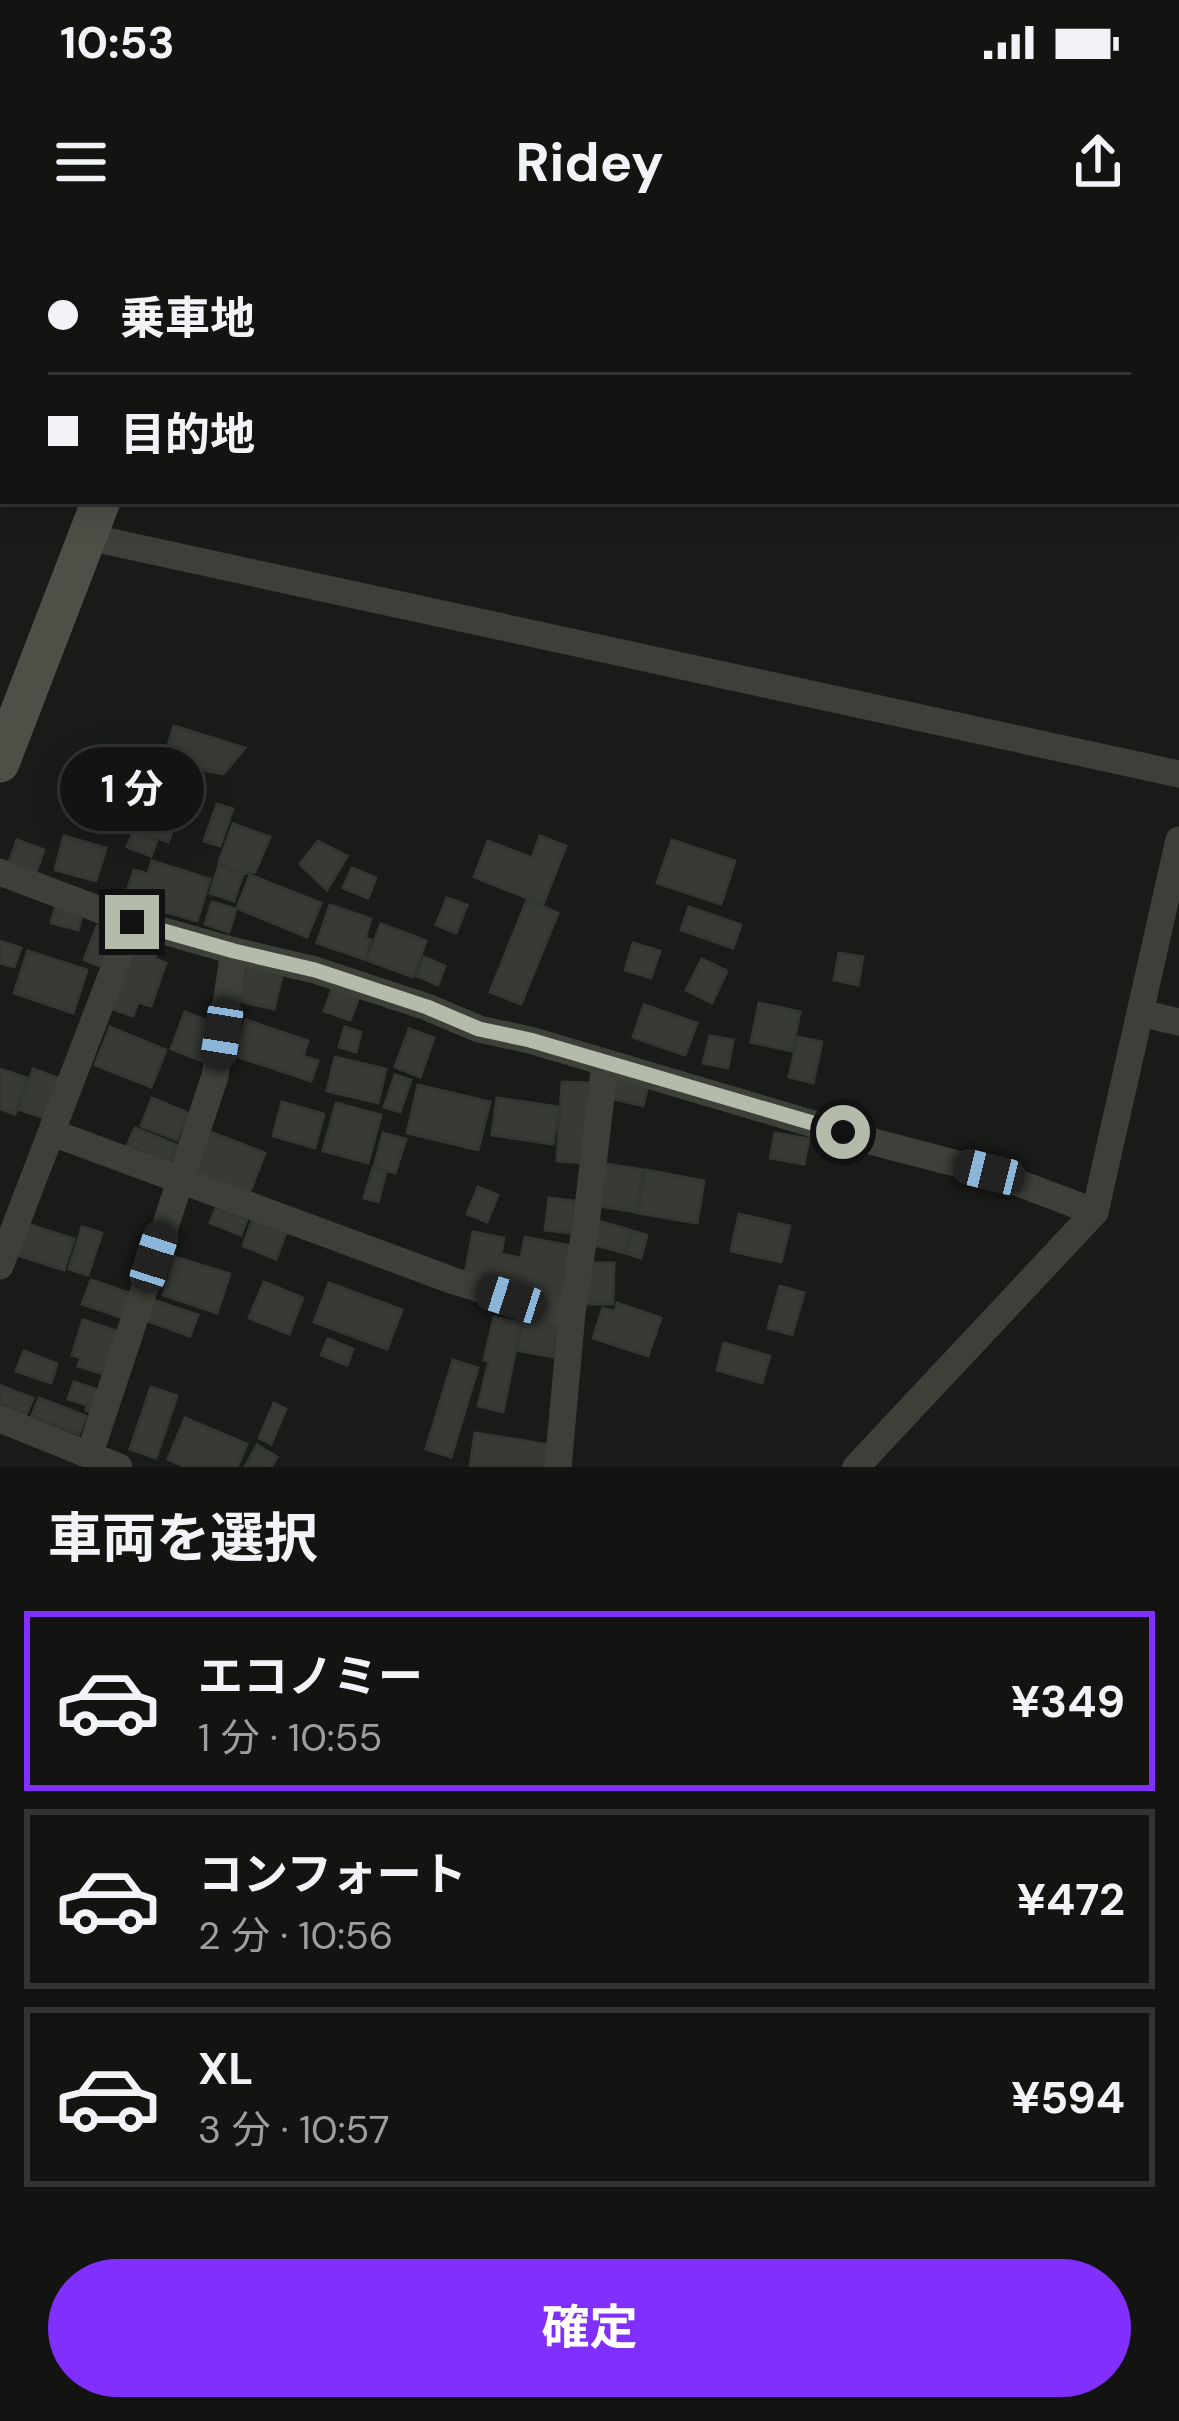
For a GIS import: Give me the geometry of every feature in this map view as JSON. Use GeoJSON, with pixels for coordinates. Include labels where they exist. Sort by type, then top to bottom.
{"type":"FeatureCollection","features":[{"type":"Feature","properties":{"kind":"street"},"geometry":{"type":"LineString","coordinates":[[0,763],[94,519],[1179,773]]}},
{"type":"Feature","properties":{"kind":"street"},"geometry":{"type":"LineString","coordinates":[[856,1467],[1095,1212],[1179,840]]}},
{"type":"Feature","properties":{"kind":"street"},"geometry":{"type":"LineString","coordinates":[[0,872],[132,922],[315,970],[479,1029],[989,1172],[1095,1212]]}},
{"type":"Feature","properties":{"kind":"street"},"geometry":{"type":"LineString","coordinates":[[0,1267],[132,922]]}},
{"type":"Feature","properties":{"kind":"street"},"geometry":{"type":"LineString","coordinates":[[89,1454],[215,1076],[234,951]]}},
{"type":"Feature","properties":{"kind":"street"},"geometry":{"type":"LineString","coordinates":[[1141,1013],[1179,1022]]}},
{"type":"Feature","properties":{"kind":"street"},"geometry":{"type":"LineString","coordinates":[[558,1467],[604,1063]]}},
{"type":"Feature","properties":{"kind":"street"},"geometry":{"type":"LineString","coordinates":[[52,1133],[454,1281],[572,1313]]}},
{"type":"Feature","properties":{"kind":"street"},"geometry":{"type":"LineString","coordinates":[[0,1419],[118,1467]]}},
{"type":"Feature","properties":{"kind":"building"},"geometry":{"type":"Polygon","coordinates":[[[174,726],[245,748],[223,774],[163,762],[174,726]]]}},
{"type":"Feature","properties":{"kind":"building"},"geometry":{"type":"Polygon","coordinates":[[[159,763],[197,778],[187,805],[148,790],[159,763]]]}},
{"type":"Feature","properties":{"kind":"building"},"geometry":{"type":"Polygon","coordinates":[[[149,794],[182,807],[168,842],[135,829],[149,794]]]}},
{"type":"Feature","properties":{"kind":"building"},"geometry":{"type":"Polygon","coordinates":[[[217,804],[233,809],[220,846],[204,841],[217,804]]]}},
{"type":"Feature","properties":{"kind":"building"},"geometry":{"type":"Polygon","coordinates":[[[233,824],[270,837],[255,872],[244,874],[219,862],[233,824]]]}},
{"type":"Feature","properties":{"kind":"building"},"geometry":{"type":"Polygon","coordinates":[[[134,831],[157,841],[151,856],[127,847],[134,831]]]}},
{"type":"Feature","properties":{"kind":"building"},"geometry":{"type":"Polygon","coordinates":[[[64,836],[106,848],[96,881],[55,870],[64,836]]]}},
{"type":"Feature","properties":{"kind":"building"},"geometry":{"type":"Polygon","coordinates":[[[540,836],[566,846],[543,904],[474,877],[488,841],[532,858],[540,836]]]}},
{"type":"Feature","properties":{"kind":"building"},"geometry":{"type":"Polygon","coordinates":[[[17,840],[44,850],[36,872],[9,862],[17,840]]]}},
{"type":"Feature","properties":{"kind":"building"},"geometry":{"type":"Polygon","coordinates":[[[672,840],[735,861],[721,904],[657,883],[672,840]]]}},
{"type":"Feature","properties":{"kind":"building"},"geometry":{"type":"Polygon","coordinates":[[[318,841],[347,856],[327,890],[300,864],[318,841]]]}},
{"type":"Feature","properties":{"kind":"building"},"geometry":{"type":"Polygon","coordinates":[[[152,861],[210,879],[197,921],[138,904],[141,895],[127,891],[134,870],[148,874],[152,861]]]}},
{"type":"Feature","properties":{"kind":"building"},"geometry":{"type":"Polygon","coordinates":[[[219,865],[243,874],[234,901],[210,893],[219,865]]]}},
{"type":"Feature","properties":{"kind":"building"},"geometry":{"type":"Polygon","coordinates":[[[352,868],[376,878],[368,898],[343,888],[352,868]]]}},
{"type":"Feature","properties":{"kind":"building"},"geometry":{"type":"Polygon","coordinates":[[[250,875],[321,903],[307,937],[237,908],[250,875]]]}},
{"type":"Feature","properties":{"kind":"building"},"geometry":{"type":"Polygon","coordinates":[[[447,898],[467,905],[456,933],[436,925],[447,898]]]}},
{"type":"Feature","properties":{"kind":"building"},"geometry":{"type":"Polygon","coordinates":[[[527,900],[558,913],[521,1004],[490,992],[527,900]]]}},
{"type":"Feature","properties":{"kind":"building"},"geometry":{"type":"Polygon","coordinates":[[[57,901],[84,909],[78,930],[51,923],[57,901]]]}},
{"type":"Feature","properties":{"kind":"building"},"geometry":{"type":"Polygon","coordinates":[[[212,902],[236,909],[229,932],[205,924],[212,902]]]}},
{"type":"Feature","properties":{"kind":"building"},"geometry":{"type":"Polygon","coordinates":[[[330,905],[371,919],[365,938],[371,940],[364,959],[317,943],[330,905]]]}},
{"type":"Feature","properties":{"kind":"building"},"geometry":{"type":"Polygon","coordinates":[[[689,907],[741,925],[733,948],[681,930],[689,907]]]}},
{"type":"Feature","properties":{"kind":"building"},"geometry":{"type":"Polygon","coordinates":[[[381,924],[426,941],[413,977],[367,960],[381,924]]]}},
{"type":"Feature","properties":{"kind":"building"},"geometry":{"type":"Polygon","coordinates":[[[97,926],[121,935],[108,969],[84,960],[97,926]]]}},
{"type":"Feature","properties":{"kind":"building"},"geometry":{"type":"Polygon","coordinates":[[[0,941],[21,948],[14,967],[0,963],[0,941]]]}},
{"type":"Feature","properties":{"kind":"building"},"geometry":{"type":"Polygon","coordinates":[[[133,941],[158,950],[155,959],[166,963],[151,1006],[138,1002],[133,1016],[110,1008],[133,941]]]}},
{"type":"Feature","properties":{"kind":"building"},"geometry":{"type":"Polygon","coordinates":[[[633,943],[660,951],[651,978],[625,970],[633,943]]]}},
{"type":"Feature","properties":{"kind":"building"},"geometry":{"type":"Polygon","coordinates":[[[28,951],[87,970],[73,1013],[14,993],[28,951]]]}},
{"type":"Feature","properties":{"kind":"building"},"geometry":{"type":"Polygon","coordinates":[[[839,953],[863,957],[858,985],[834,980],[839,953]]]}},
{"type":"Feature","properties":{"kind":"building"},"geometry":{"type":"Polygon","coordinates":[[[424,957],[445,966],[438,985],[417,976],[424,957]]]}},
{"type":"Feature","properties":{"kind":"building"},"geometry":{"type":"Polygon","coordinates":[[[702,959],[727,971],[712,1003],[686,990],[702,959]]]}},
{"type":"Feature","properties":{"kind":"building"},"geometry":{"type":"Polygon","coordinates":[[[246,963],[283,972],[274,1009],[238,1001],[246,963]]]}},
{"type":"Feature","properties":{"kind":"building"},"geometry":{"type":"Polygon","coordinates":[[[334,984],[360,994],[350,1020],[324,1011],[334,984]]]}},
{"type":"Feature","properties":{"kind":"building"},"geometry":{"type":"Polygon","coordinates":[[[759,1003],[800,1012],[792,1051],[751,1042],[759,1003]]]}},
{"type":"Feature","properties":{"kind":"building"},"geometry":{"type":"Polygon","coordinates":[[[644,1005],[697,1023],[685,1055],[633,1037],[644,1005]]]}},
{"type":"Feature","properties":{"kind":"building"},"geometry":{"type":"Polygon","coordinates":[[[185,1012],[221,1026],[207,1063],[171,1049],[185,1012]]]}},
{"type":"Feature","properties":{"kind":"building"},"geometry":{"type":"Polygon","coordinates":[[[246,1020],[308,1041],[303,1056],[318,1061],[311,1081],[235,1056],[246,1020]]]}},
{"type":"Feature","properties":{"kind":"building"},"geometry":{"type":"Polygon","coordinates":[[[110,1027],[166,1050],[151,1087],[95,1065],[110,1027]]]}},
{"type":"Feature","properties":{"kind":"building"},"geometry":{"type":"Polygon","coordinates":[[[345,1027],[361,1032],[356,1052],[339,1047],[345,1027]]]}},
{"type":"Feature","properties":{"kind":"building"},"geometry":{"type":"Polygon","coordinates":[[[409,1029],[434,1038],[420,1077],[395,1067],[409,1029]]]}},
{"type":"Feature","properties":{"kind":"building"},"geometry":{"type":"Polygon","coordinates":[[[710,1036],[733,1040],[728,1068],[703,1063],[710,1036]]]}},
{"type":"Feature","properties":{"kind":"building"},"geometry":{"type":"Polygon","coordinates":[[[798,1037],[822,1042],[813,1083],[789,1077],[798,1037]]]}},
{"type":"Feature","properties":{"kind":"building"},"geometry":{"type":"Polygon","coordinates":[[[335,1057],[386,1069],[378,1103],[327,1091],[335,1057]]]}},
{"type":"Feature","properties":{"kind":"building"},"geometry":{"type":"Polygon","coordinates":[[[0,1069],[27,1078],[15,1114],[0,1109],[0,1069]]]}},
{"type":"Feature","properties":{"kind":"building"},"geometry":{"type":"Polygon","coordinates":[[[33,1069],[60,1079],[45,1118],[18,1109],[33,1069]]]}},
{"type":"Feature","properties":{"kind":"building"},"geometry":{"type":"Polygon","coordinates":[[[611,1073],[649,1081],[643,1106],[605,1097],[611,1073]]]}},
{"type":"Feature","properties":{"kind":"building"},"geometry":{"type":"Polygon","coordinates":[[[395,1075],[411,1080],[400,1112],[384,1107],[395,1075]]]}},
{"type":"Feature","properties":{"kind":"building"},"geometry":{"type":"Polygon","coordinates":[[[562,1082],[590,1083],[585,1163],[557,1161],[562,1082]]]}},
{"type":"Feature","properties":{"kind":"building"},"geometry":{"type":"Polygon","coordinates":[[[418,1085],[490,1102],[478,1150],[407,1133],[418,1085]]]}},
{"type":"Feature","properties":{"kind":"building"},"geometry":{"type":"Polygon","coordinates":[[[152,1098],[188,1113],[177,1140],[141,1126],[152,1098]]]}},
{"type":"Feature","properties":{"kind":"building"},"geometry":{"type":"Polygon","coordinates":[[[497,1098],[559,1107],[553,1144],[492,1135],[497,1098]]]}},
{"type":"Feature","properties":{"kind":"building"},"geometry":{"type":"Polygon","coordinates":[[[282,1102],[324,1114],[315,1148],[273,1136],[282,1102]]]}},
{"type":"Feature","properties":{"kind":"building"},"geometry":{"type":"Polygon","coordinates":[[[336,1103],[381,1115],[368,1163],[323,1151],[336,1103]]]}},
{"type":"Feature","properties":{"kind":"building"},"geometry":{"type":"Polygon","coordinates":[[[135,1128],[177,1145],[170,1163],[127,1146],[135,1128]]]}},
{"type":"Feature","properties":{"kind":"building"},"geometry":{"type":"Polygon","coordinates":[[[205,1130],[265,1153],[249,1194],[190,1171],[205,1130]]]}},
{"type":"Feature","properties":{"kind":"building"},"geometry":{"type":"Polygon","coordinates":[[[383,1133],[406,1139],[395,1173],[374,1167],[383,1133]]]}},
{"type":"Feature","properties":{"kind":"building"},"geometry":{"type":"Polygon","coordinates":[[[775,1133],[809,1139],[804,1164],[770,1158],[775,1133]]]}},
{"type":"Feature","properties":{"kind":"building"},"geometry":{"type":"Polygon","coordinates":[[[606,1164],[643,1170],[636,1212],[599,1206],[606,1164]]]}},
{"type":"Feature","properties":{"kind":"building"},"geometry":{"type":"Polygon","coordinates":[[[373,1168],[386,1172],[378,1202],[364,1198],[373,1168]]]}},
{"type":"Feature","properties":{"kind":"building"},"geometry":{"type":"Polygon","coordinates":[[[646,1170],[704,1181],[697,1223],[638,1213],[646,1170]]]}},
{"type":"Feature","properties":{"kind":"building"},"geometry":{"type":"Polygon","coordinates":[[[478,1187],[498,1195],[487,1222],[467,1214],[478,1187]]]}},
{"type":"Feature","properties":{"kind":"building"},"geometry":{"type":"Polygon","coordinates":[[[549,1198],[575,1201],[572,1233],[545,1230],[549,1198]]]}},
{"type":"Feature","properties":{"kind":"building"},"geometry":{"type":"Polygon","coordinates":[[[216,1208],[247,1219],[241,1235],[210,1223],[216,1208]]]}},
{"type":"Feature","properties":{"kind":"building"},"geometry":{"type":"Polygon","coordinates":[[[739,1214],[790,1226],[781,1262],[731,1251],[739,1214]]]}},
{"type":"Feature","properties":{"kind":"building"},"geometry":{"type":"Polygon","coordinates":[[[252,1221],[286,1233],[276,1259],[243,1246],[252,1221]]]}},
{"type":"Feature","properties":{"kind":"building"},"geometry":{"type":"Polygon","coordinates":[[[598,1221],[631,1230],[624,1253],[591,1244],[598,1221]]]}},
{"type":"Feature","properties":{"kind":"building"},"geometry":{"type":"Polygon","coordinates":[[[24,1223],[74,1239],[64,1270],[14,1254],[24,1223]]]}},
{"type":"Feature","properties":{"kind":"building"},"geometry":{"type":"Polygon","coordinates":[[[82,1227],[102,1233],[88,1275],[69,1269],[82,1227]]]}},
{"type":"Feature","properties":{"kind":"building"},"geometry":{"type":"Polygon","coordinates":[[[632,1231],[647,1235],[641,1258],[626,1253],[632,1231]]]}},
{"type":"Feature","properties":{"kind":"building"},"geometry":{"type":"Polygon","coordinates":[[[473,1232],[504,1238],[501,1254],[521,1258],[525,1237],[576,1247],[567,1299],[464,1279],[473,1232]]]}},
{"type":"Feature","properties":{"kind":"building"},"geometry":{"type":"Polygon","coordinates":[[[175,1257],[230,1274],[217,1313],[163,1295],[175,1257]]]}},
{"type":"Feature","properties":{"kind":"building"},"geometry":{"type":"Polygon","coordinates":[[[587,1263],[614,1263],[613,1304],[586,1304],[587,1263]]]}},
{"type":"Feature","properties":{"kind":"building"},"geometry":{"type":"Polygon","coordinates":[[[91,1280],[132,1294],[124,1318],[82,1304],[91,1280]]]}},
{"type":"Feature","properties":{"kind":"building"},"geometry":{"type":"Polygon","coordinates":[[[264,1282],[303,1298],[289,1334],[249,1318],[264,1282]]]}},
{"type":"Feature","properties":{"kind":"building"},"geometry":{"type":"Polygon","coordinates":[[[329,1283],[402,1310],[387,1349],[314,1322],[329,1283]]]}},
{"type":"Feature","properties":{"kind":"building"},"geometry":{"type":"Polygon","coordinates":[[[780,1286],[804,1293],[792,1335],[768,1328],[780,1286]]]}},
{"type":"Feature","properties":{"kind":"building"},"geometry":{"type":"Polygon","coordinates":[[[153,1300],[198,1315],[190,1336],[145,1320],[153,1300]]]}},
{"type":"Feature","properties":{"kind":"building"},"geometry":{"type":"Polygon","coordinates":[[[617,1303],[661,1318],[648,1356],[593,1338],[603,1308],[615,1312],[617,1303]]]}},
{"type":"Feature","properties":{"kind":"building"},"geometry":{"type":"Polygon","coordinates":[[[525,1310],[561,1318],[553,1357],[517,1350],[525,1310]]]}},
{"type":"Feature","properties":{"kind":"building"},"geometry":{"type":"Polygon","coordinates":[[[494,1317],[521,1323],[503,1412],[478,1406],[494,1317]]]}},
{"type":"Feature","properties":{"kind":"building"},"geometry":{"type":"Polygon","coordinates":[[[83,1320],[120,1332],[107,1375],[78,1366],[81,1358],[72,1355],[83,1320]]]}},
{"type":"Feature","properties":{"kind":"building"},"geometry":{"type":"Polygon","coordinates":[[[328,1339],[353,1349],[347,1365],[321,1355],[328,1339]]]}},
{"type":"Feature","properties":{"kind":"building"},"geometry":{"type":"Polygon","coordinates":[[[724,1343],[770,1356],[762,1383],[717,1370],[724,1343]]]}},
{"type":"Feature","properties":{"kind":"building"},"geometry":{"type":"Polygon","coordinates":[[[24,1351],[57,1364],[51,1383],[16,1371],[24,1351]]]}},
{"type":"Feature","properties":{"kind":"building"},"geometry":{"type":"Polygon","coordinates":[[[453,1360],[478,1368],[451,1457],[426,1449],[453,1360]]]}},
{"type":"Feature","properties":{"kind":"building"},"geometry":{"type":"Polygon","coordinates":[[[74,1382],[101,1391],[93,1413],[86,1410],[87,1405],[68,1399],[74,1382]]]}},
{"type":"Feature","properties":{"kind":"building"},"geometry":{"type":"Polygon","coordinates":[[[1,1386],[33,1398],[26,1414],[0,1404],[1,1386]]]}},
{"type":"Feature","properties":{"kind":"building"},"geometry":{"type":"Polygon","coordinates":[[[151,1387],[177,1396],[156,1458],[130,1449],[151,1387]]]}},
{"type":"Feature","properties":{"kind":"building"},"geometry":{"type":"Polygon","coordinates":[[[39,1398],[86,1416],[79,1434],[32,1416],[39,1398]]]}},
{"type":"Feature","properties":{"kind":"building"},"geometry":{"type":"Polygon","coordinates":[[[274,1403],[286,1409],[271,1444],[259,1438],[274,1403]]]}},
{"type":"Feature","properties":{"kind":"building"},"geometry":{"type":"Polygon","coordinates":[[[185,1418],[247,1444],[237,1467],[186,1467],[168,1459],[185,1418]]]}},
{"type":"Feature","properties":{"kind":"building"},"geometry":{"type":"Polygon","coordinates":[[[475,1433],[550,1445],[547,1467],[470,1467],[475,1433]]]}},
{"type":"Feature","properties":{"kind":"building"},"geometry":{"type":"Polygon","coordinates":[[[257,1445],[277,1457],[271,1467],[245,1467],[257,1445]]]}},
{"type":"Feature","properties":{"kind":"route"},"geometry":{"type":"LineString","coordinates":[[132,922],[315,970],[479,1029],[843,1132]]}}]}
